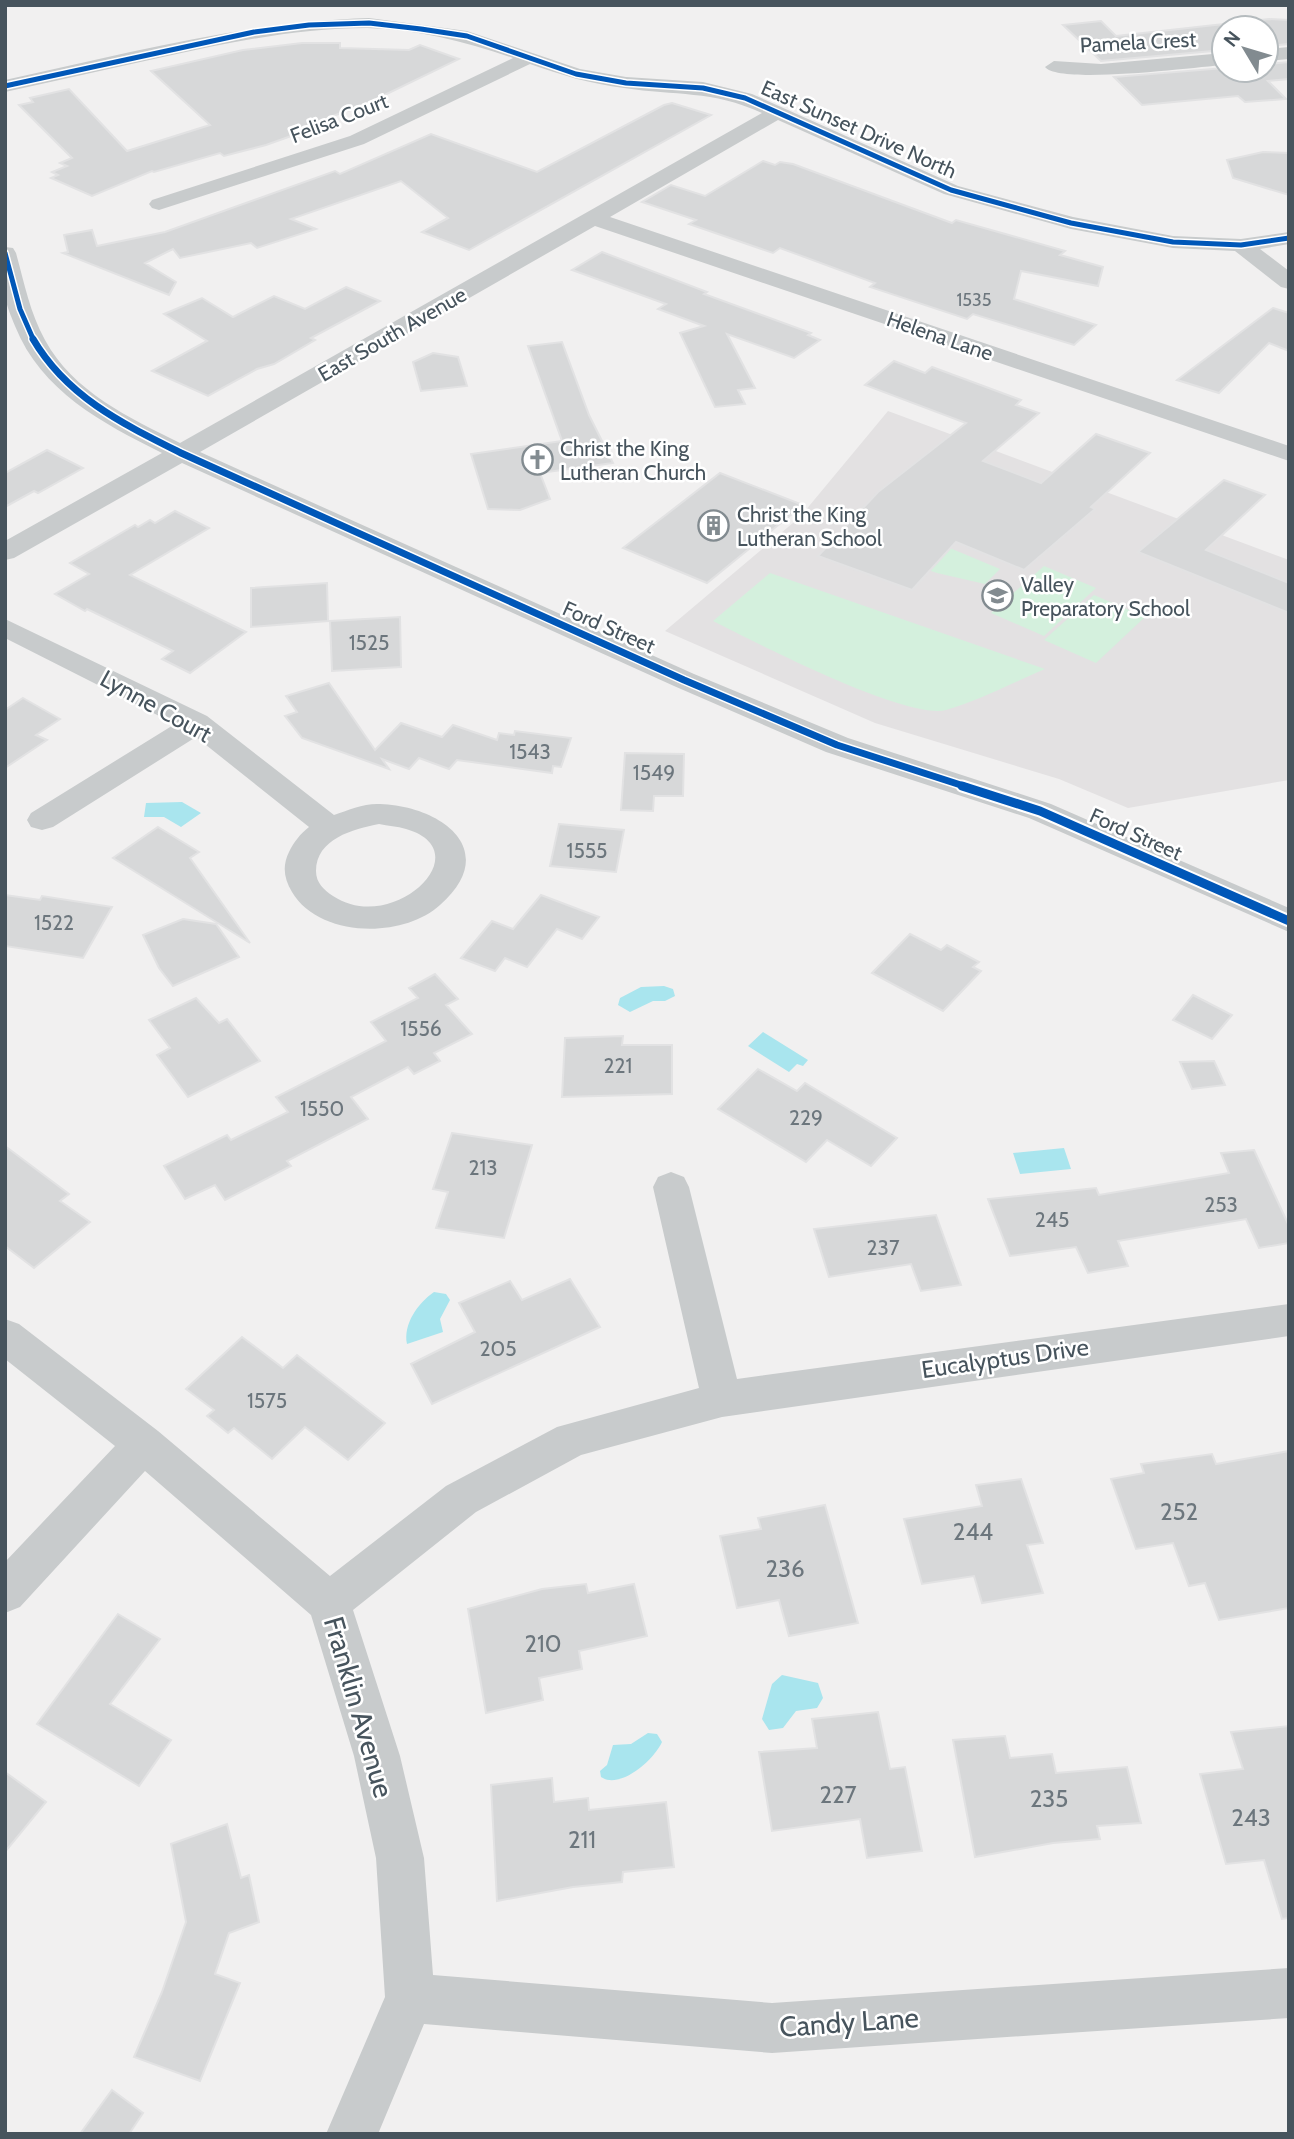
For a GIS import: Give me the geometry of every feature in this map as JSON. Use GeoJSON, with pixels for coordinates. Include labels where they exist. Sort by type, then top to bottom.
{"type":"FeatureCollection","features":[{"type":"Feature","properties":{"kind":"street","name":"East Sunset Drive North"},"geometry":{"type":"LineString","coordinates":[[5,86],[254,32],[309,25],[369,23],[421,29],[467,36],[576,74],[626,83],[704,88],[745,98],[951,190],[1010,208],[1173,242],[1241,245],[1289,238]]}},
{"type":"Feature","properties":{"kind":"street","name":"Felisa Court"},"geometry":{"type":"LineString","coordinates":[[159,204],[357,140],[528,58]]}},
{"type":"Feature","properties":{"kind":"street","name":"Pamela Crest"},"geometry":{"type":"LineString","coordinates":[[1054,67],[1101,70],[1210,60]]}},
{"type":"Feature","properties":{"kind":"street","name":"East South Avenue"},"geometry":{"type":"LineString","coordinates":[[5,552],[777,112]]}},
{"type":"Feature","properties":{"kind":"street","name":"Helena Lane"},"geometry":{"type":"LineString","coordinates":[[592,218],[1289,454]]}},
{"type":"Feature","properties":{"kind":"street"},"geometry":{"type":"LineString","coordinates":[[1241,245],[1289,282]]}},
{"type":"Feature","properties":{"kind":"street","name":"Ford Street"},"geometry":{"type":"LineString","coordinates":[[5,253],[26,326],[34,344],[58,374],[89,402],[117,420],[181,453],[684,680],[837,745],[1040,811],[1289,921]]}},
{"type":"Feature","properties":{"kind":"street","name":"Lynne Court"},"geometry":{"type":"LineString","coordinates":[[5,627],[197,723],[330,828]]}},
{"type":"Feature","properties":{"kind":"street"},"geometry":{"type":"LineString","coordinates":[[42,820],[197,723]]}},
{"type":"Feature","properties":{"kind":"street"},"geometry":{"type":"LineString","coordinates":[[379,814],[414,818],[428,825],[448,844],[452,856],[451,868],[437,892],[420,905],[399,913],[376,917],[352,916],[331,911],[304,887],[300,872],[303,856],[313,841],[330,828],[361,816],[379,814]]}},
{"type":"Feature","properties":{"kind":"street"},"geometry":{"type":"LineString","coordinates":[[671,1187],[722,1399]]}},
{"type":"Feature","properties":{"kind":"street","name":"Eucalyptus Drive"},"geometry":{"type":"LineString","coordinates":[[329,1603],[461,1499],[571,1440],[722,1399],[1136,1339],[1289,1320]]}},
{"type":"Feature","properties":{"kind":"street","name":"Franklin Avenue"},"geometry":{"type":"LineString","coordinates":[[5,1336],[143,1444],[329,1603],[377,1756],[400,1858],[410,1998],[352,2134]]}},
{"type":"Feature","properties":{"kind":"street"},"geometry":{"type":"LineString","coordinates":[[5,1592],[143,1444]]}},
{"type":"Feature","properties":{"kind":"street","name":"Candy Lane"},"geometry":{"type":"LineString","coordinates":[[410,1998],[772,2028],[1289,1993]]}},
{"type":"Feature","properties":{"kind":"shaded area","name":"Valley Preparatory School"},"geometry":{"type":"Polygon","coordinates":[[[888,411],[1289,560],[1289,780],[1128,808],[1059,779],[875,723],[665,631],[800,517],[888,411]]]}},
{"type":"Feature","properties":{"kind":"green space"},"geometry":{"type":"Polygon","coordinates":[[[945,546],[1000,569],[985,584],[937,573],[890,557],[945,546]]]}},
{"type":"Feature","properties":{"kind":"green space"},"geometry":{"type":"Polygon","coordinates":[[[1044,566],[1096,588],[1044,636],[991,613],[1044,566]]]}},
{"type":"Feature","properties":{"kind":"green space"},"geometry":{"type":"Polygon","coordinates":[[[770,573],[1045,669],[946,710],[926,710],[865,692],[713,621],[770,573]]]}},
{"type":"Feature","properties":{"kind":"green space"},"geometry":{"type":"Polygon","coordinates":[[[1094,595],[1145,617],[1096,663],[1044,640],[1094,595]]]}},
{"type":"Feature","properties":{"kind":"water"},"geometry":{"type":"Polygon","coordinates":[[[182,802],[201,813],[181,827],[164,817],[144,817],[146,803],[182,802]]]}},
{"type":"Feature","properties":{"kind":"water"},"geometry":{"type":"Polygon","coordinates":[[[664,986],[673,989],[675,996],[665,1001],[653,1001],[630,1012],[618,1005],[620,998],[641,987],[664,986]]]}},
{"type":"Feature","properties":{"kind":"water"},"geometry":{"type":"Polygon","coordinates":[[[763,1032],[808,1060],[803,1066],[797,1064],[789,1072],[748,1046],[763,1032]]]}},
{"type":"Feature","properties":{"kind":"water"},"geometry":{"type":"Polygon","coordinates":[[[1064,1148],[1071,1169],[1020,1174],[1013,1153],[1064,1148]]]}},
{"type":"Feature","properties":{"kind":"water"},"geometry":{"type":"Polygon","coordinates":[[[434,1292],[446,1294],[450,1300],[440,1319],[443,1332],[407,1344],[407,1329],[413,1315],[422,1302],[434,1292]]]}},
{"type":"Feature","properties":{"kind":"water"},"geometry":{"type":"Polygon","coordinates":[[[782,1675],[818,1683],[823,1698],[817,1708],[796,1711],[783,1728],[769,1730],[762,1719],[772,1684],[782,1675]]]}},
{"type":"Feature","properties":{"kind":"water"},"geometry":{"type":"Polygon","coordinates":[[[648,1733],[657,1734],[662,1742],[652,1757],[636,1771],[617,1780],[601,1777],[600,1771],[607,1765],[613,1745],[631,1744],[648,1733]]]}},
{"type":"Feature","properties":{"kind":"building"},"geometry":{"type":"Polygon","coordinates":[[[1280,20],[1289,20],[1289,44],[1280,45],[1280,20]]]}},
{"type":"Feature","properties":{"kind":"building"},"geometry":{"type":"Polygon","coordinates":[[[1101,21],[1116,36],[1210,26],[1210,51],[1101,61],[1063,25],[1101,21]]]}},
{"type":"Feature","properties":{"kind":"building"},"geometry":{"type":"Polygon","coordinates":[[[302,43],[340,43],[340,48],[409,50],[420,45],[459,59],[364,105],[330,117],[336,120],[266,145],[224,156],[220,153],[152,171],[92,196],[51,178],[58,175],[52,172],[67,166],[60,163],[72,158],[19,105],[33,102],[30,98],[69,89],[127,151],[210,125],[151,71],[243,50],[302,43]]]}},
{"type":"Feature","properties":{"kind":"building"},"geometry":{"type":"Polygon","coordinates":[[[1289,62],[1289,79],[1280,80],[1280,63],[1289,62]]]}},
{"type":"Feature","properties":{"kind":"building"},"geometry":{"type":"Polygon","coordinates":[[[1210,69],[1210,84],[1271,84],[1286,99],[1245,102],[1238,96],[1142,105],[1114,77],[1210,69]]]}},
{"type":"Feature","properties":{"kind":"building"},"geometry":{"type":"Polygon","coordinates":[[[672,103],[711,115],[469,250],[422,232],[448,218],[401,181],[291,219],[316,229],[257,248],[251,243],[180,258],[173,249],[145,263],[176,282],[169,295],[63,253],[68,252],[64,235],[92,230],[97,246],[165,232],[335,171],[340,174],[431,134],[537,172],[672,103]]]}},
{"type":"Feature","properties":{"kind":"building"},"geometry":{"type":"Polygon","coordinates":[[[1263,152],[1289,153],[1289,195],[1233,178],[1227,160],[1263,152]]]}},
{"type":"Feature","properties":{"kind":"building"},"geometry":{"type":"Polygon","coordinates":[[[763,161],[775,165],[780,162],[793,164],[952,223],[956,220],[1065,251],[1060,255],[1103,267],[1098,286],[1021,271],[1014,299],[1096,325],[1074,345],[973,314],[967,319],[870,287],[875,283],[780,248],[773,253],[689,224],[696,220],[642,202],[671,185],[705,196],[763,161]]]}},
{"type":"Feature","properties":{"kind":"building"},"geometry":{"type":"Polygon","coordinates":[[[602,252],[707,292],[704,294],[811,333],[808,335],[820,340],[794,358],[727,334],[755,388],[738,390],[745,404],[715,407],[680,333],[704,326],[658,309],[666,304],[572,270],[602,252]]]}},
{"type":"Feature","properties":{"kind":"building"},"geometry":{"type":"Polygon","coordinates":[[[346,287],[380,301],[311,338],[315,340],[274,364],[257,369],[208,396],[152,371],[207,341],[164,314],[202,298],[233,317],[274,296],[305,309],[346,287]]]}},
{"type":"Feature","properties":{"kind":"building"},"geometry":{"type":"Polygon","coordinates":[[[1273,308],[1289,313],[1289,351],[1269,343],[1219,393],[1177,380],[1273,308]]]}},
{"type":"Feature","properties":{"kind":"building","name":"Christ the King Lutheran Church"},"geometry":{"type":"Polygon","coordinates":[[[562,342],[589,415],[613,463],[540,473],[550,499],[520,510],[488,509],[471,454],[562,441],[528,346],[562,342]]]}},
{"type":"Feature","properties":{"kind":"building"},"geometry":{"type":"Polygon","coordinates":[[[433,353],[458,357],[467,386],[421,391],[413,362],[433,353]]]}},
{"type":"Feature","properties":{"kind":"building"},"geometry":{"type":"Polygon","coordinates":[[[894,361],[925,373],[932,367],[1021,400],[1016,405],[1039,413],[983,461],[1041,483],[1096,434],[1150,453],[1091,507],[1095,509],[1024,570],[956,542],[912,590],[818,556],[878,492],[966,423],[865,385],[894,361]]]}},
{"type":"Feature","properties":{"kind":"building"},"geometry":{"type":"Polygon","coordinates":[[[47,450],[83,468],[38,493],[34,491],[5,507],[5,473],[47,450]]]}},
{"type":"Feature","properties":{"kind":"building","name":"Christ the King Lutheran School"},"geometry":{"type":"Polygon","coordinates":[[[720,473],[803,505],[707,583],[623,548],[720,473]]]}},
{"type":"Feature","properties":{"kind":"building"},"geometry":{"type":"Polygon","coordinates":[[[1224,480],[1265,495],[1206,550],[1289,583],[1289,613],[1138,552],[1224,480]]]}},
{"type":"Feature","properties":{"kind":"building"},"geometry":{"type":"Polygon","coordinates":[[[175,511],[209,528],[130,575],[246,632],[190,673],[162,659],[173,651],[87,609],[85,611],[55,594],[89,574],[70,563],[135,525],[138,527],[150,520],[155,523],[175,511]]]}},
{"type":"Feature","properties":{"kind":"building"},"geometry":{"type":"Polygon","coordinates":[[[327,583],[328,621],[251,627],[251,588],[327,583]]]}},
{"type":"Feature","properties":{"kind":"building"},"geometry":{"type":"Polygon","coordinates":[[[400,617],[401,667],[332,671],[330,621],[400,617]]]}},
{"type":"Feature","properties":{"kind":"building"},"geometry":{"type":"Polygon","coordinates":[[[329,683],[375,750],[401,723],[442,737],[453,725],[497,740],[499,733],[514,735],[515,731],[571,738],[561,767],[553,766],[552,773],[457,760],[449,769],[419,758],[409,769],[382,759],[389,769],[302,738],[285,716],[297,712],[286,696],[329,683]]]}},
{"type":"Feature","properties":{"kind":"building"},"geometry":{"type":"Polygon","coordinates":[[[23,698],[60,719],[36,735],[47,740],[5,768],[5,710],[23,698]]]}},
{"type":"Feature","properties":{"kind":"building"},"geometry":{"type":"Polygon","coordinates":[[[625,753],[684,754],[683,796],[654,796],[653,811],[621,810],[625,753]]]}},
{"type":"Feature","properties":{"kind":"building"},"geometry":{"type":"Polygon","coordinates":[[[559,824],[624,830],[616,872],[550,866],[559,824]]]}},
{"type":"Feature","properties":{"kind":"building"},"geometry":{"type":"Polygon","coordinates":[[[158,827],[199,852],[190,858],[250,943],[113,858],[158,827]]]}},
{"type":"Feature","properties":{"kind":"building"},"geometry":{"type":"Polygon","coordinates":[[[5,895],[40,900],[42,896],[112,907],[83,958],[5,946],[5,895]]]}},
{"type":"Feature","properties":{"kind":"building"},"geometry":{"type":"Polygon","coordinates":[[[541,895],[599,917],[582,939],[557,929],[527,967],[505,958],[495,971],[461,958],[492,921],[513,929],[541,895]]]}},
{"type":"Feature","properties":{"kind":"building"},"geometry":{"type":"Polygon","coordinates":[[[183,919],[216,924],[239,957],[173,986],[159,968],[143,935],[183,919]]]}},
{"type":"Feature","properties":{"kind":"building"},"geometry":{"type":"Polygon","coordinates":[[[910,934],[941,950],[947,945],[979,962],[973,967],[981,971],[943,1011],[872,973],[910,934]]]}},
{"type":"Feature","properties":{"kind":"building"},"geometry":{"type":"Polygon","coordinates":[[[435,974],[458,999],[446,1005],[472,1034],[434,1053],[440,1061],[414,1074],[408,1067],[351,1097],[368,1119],[287,1161],[291,1166],[225,1200],[215,1185],[185,1199],[164,1166],[227,1135],[231,1140],[288,1112],[276,1097],[386,1041],[371,1022],[418,998],[409,988],[435,974]]]}},
{"type":"Feature","properties":{"kind":"building"},"geometry":{"type":"Polygon","coordinates":[[[1193,995],[1232,1015],[1212,1039],[1173,1020],[1193,995]]]}},
{"type":"Feature","properties":{"kind":"building"},"geometry":{"type":"Polygon","coordinates":[[[196,998],[219,1023],[227,1019],[260,1061],[188,1097],[157,1055],[170,1048],[149,1020],[196,998]]]}},
{"type":"Feature","properties":{"kind":"building"},"geometry":{"type":"Polygon","coordinates":[[[623,1036],[622,1045],[672,1045],[672,1094],[562,1097],[565,1038],[623,1036]]]}},
{"type":"Feature","properties":{"kind":"building"},"geometry":{"type":"Polygon","coordinates":[[[1214,1061],[1225,1085],[1192,1089],[1180,1062],[1214,1061]]]}},
{"type":"Feature","properties":{"kind":"building"},"geometry":{"type":"Polygon","coordinates":[[[758,1069],[797,1091],[805,1083],[897,1138],[871,1166],[827,1140],[806,1162],[718,1109],[758,1069]]]}},
{"type":"Feature","properties":{"kind":"building"},"geometry":{"type":"Polygon","coordinates":[[[452,1133],[532,1145],[504,1238],[436,1228],[448,1192],[433,1189],[452,1133]]]}},
{"type":"Feature","properties":{"kind":"building"},"geometry":{"type":"Polygon","coordinates":[[[5,1146],[69,1194],[60,1201],[90,1222],[34,1268],[5,1246],[5,1146]]]}},
{"type":"Feature","properties":{"kind":"building"},"geometry":{"type":"Polygon","coordinates":[[[1254,1150],[1289,1226],[1289,1243],[1259,1248],[1246,1219],[1118,1241],[1128,1266],[1088,1273],[1076,1247],[1010,1256],[988,1199],[1096,1188],[1099,1195],[1229,1173],[1221,1153],[1254,1150]]]}},
{"type":"Feature","properties":{"kind":"building"},"geometry":{"type":"Polygon","coordinates":[[[936,1215],[961,1285],[921,1291],[911,1264],[829,1277],[814,1229],[936,1215]]]}},
{"type":"Feature","properties":{"kind":"building"},"geometry":{"type":"Polygon","coordinates":[[[570,1279],[600,1327],[432,1404],[411,1364],[475,1332],[459,1303],[510,1281],[522,1300],[570,1279]]]}},
{"type":"Feature","properties":{"kind":"building"},"geometry":{"type":"Polygon","coordinates":[[[242,1337],[283,1368],[297,1355],[385,1423],[348,1460],[305,1427],[272,1459],[234,1428],[228,1433],[207,1416],[214,1410],[186,1389],[242,1337]]]}},
{"type":"Feature","properties":{"kind":"building"},"geometry":{"type":"Polygon","coordinates":[[[1289,1451],[1289,1608],[1219,1620],[1205,1583],[1189,1586],[1173,1543],[1136,1549],[1111,1479],[1144,1473],[1141,1464],[1212,1454],[1216,1464],[1289,1451]]]}},
{"type":"Feature","properties":{"kind":"building"},"geometry":{"type":"Polygon","coordinates":[[[1021,1479],[1043,1543],[1027,1545],[1043,1593],[982,1603],[974,1576],[922,1584],[904,1519],[982,1506],[976,1485],[1021,1479]]]}},
{"type":"Feature","properties":{"kind":"building"},"geometry":{"type":"Polygon","coordinates":[[[825,1505],[858,1623],[789,1636],[779,1600],[737,1608],[720,1536],[761,1529],[758,1518],[825,1505]]]}},
{"type":"Feature","properties":{"kind":"building"},"geometry":{"type":"Polygon","coordinates":[[[586,1584],[588,1593],[634,1584],[647,1636],[579,1651],[582,1669],[539,1678],[543,1700],[486,1713],[468,1609],[542,1589],[586,1584]]]}},
{"type":"Feature","properties":{"kind":"building"},"geometry":{"type":"Polygon","coordinates":[[[118,1614],[160,1639],[110,1704],[171,1740],[139,1786],[37,1724],[118,1614]]]}},
{"type":"Feature","properties":{"kind":"building"},"geometry":{"type":"Polygon","coordinates":[[[878,1712],[890,1769],[905,1767],[922,1851],[867,1858],[860,1819],[772,1831],[759,1752],[817,1748],[812,1719],[878,1712]]]}},
{"type":"Feature","properties":{"kind":"building"},"geometry":{"type":"Polygon","coordinates":[[[1289,1726],[1289,1918],[1282,1919],[1264,1860],[1226,1864],[1200,1774],[1243,1769],[1231,1732],[1289,1726]]]}},
{"type":"Feature","properties":{"kind":"building"},"geometry":{"type":"Polygon","coordinates":[[[1005,1736],[1010,1758],[1052,1754],[1056,1773],[1127,1767],[1141,1823],[1097,1826],[1100,1839],[1053,1843],[975,1857],[953,1740],[1005,1736]]]}},
{"type":"Feature","properties":{"kind":"building"},"geometry":{"type":"Polygon","coordinates":[[[5,1772],[46,1802],[5,1852],[5,1772]]]}},
{"type":"Feature","properties":{"kind":"building"},"geometry":{"type":"Polygon","coordinates":[[[552,1778],[554,1802],[588,1798],[589,1810],[666,1802],[674,1867],[623,1872],[622,1882],[573,1887],[497,1901],[491,1785],[552,1778]]]}},
{"type":"Feature","properties":{"kind":"building"},"geometry":{"type":"Polygon","coordinates":[[[227,1824],[241,1878],[249,1875],[259,1922],[229,1933],[215,1974],[240,1983],[200,2081],[134,2057],[162,1992],[186,1922],[171,1844],[227,1824]]]}},
{"type":"Feature","properties":{"kind":"building"},"geometry":{"type":"Polygon","coordinates":[[[112,2090],[143,2113],[129,2134],[80,2134],[112,2090]]]}},
{"type":"Feature","properties":{"kind":"cycle path"},"geometry":{"type":"LineString","coordinates":[[5,86],[254,32],[309,25],[369,23],[421,29],[467,36],[576,74],[626,83],[703,88],[745,98],[951,190],[1071,223],[1173,242],[1241,245],[1289,238]]}},
{"type":"Feature","properties":{"kind":"cycle path"},"geometry":{"type":"LineString","coordinates":[[5,253],[24,319],[45,360],[78,394],[139,432],[684,680],[837,745],[1040,811],[1289,921]]}},
{"type":"Feature","properties":{"kind":"place","name":"Christ the King Lutheran Church"},"geometry":{"type":"Point","coordinates":[537,460]}},
{"type":"Feature","properties":{"kind":"place","name":"Christ the King Lutheran School"},"geometry":{"type":"Point","coordinates":[714,526]}},
{"type":"Feature","properties":{"kind":"place","name":"Valley Preparatory School"},"geometry":{"type":"Point","coordinates":[998,596]}}]}
